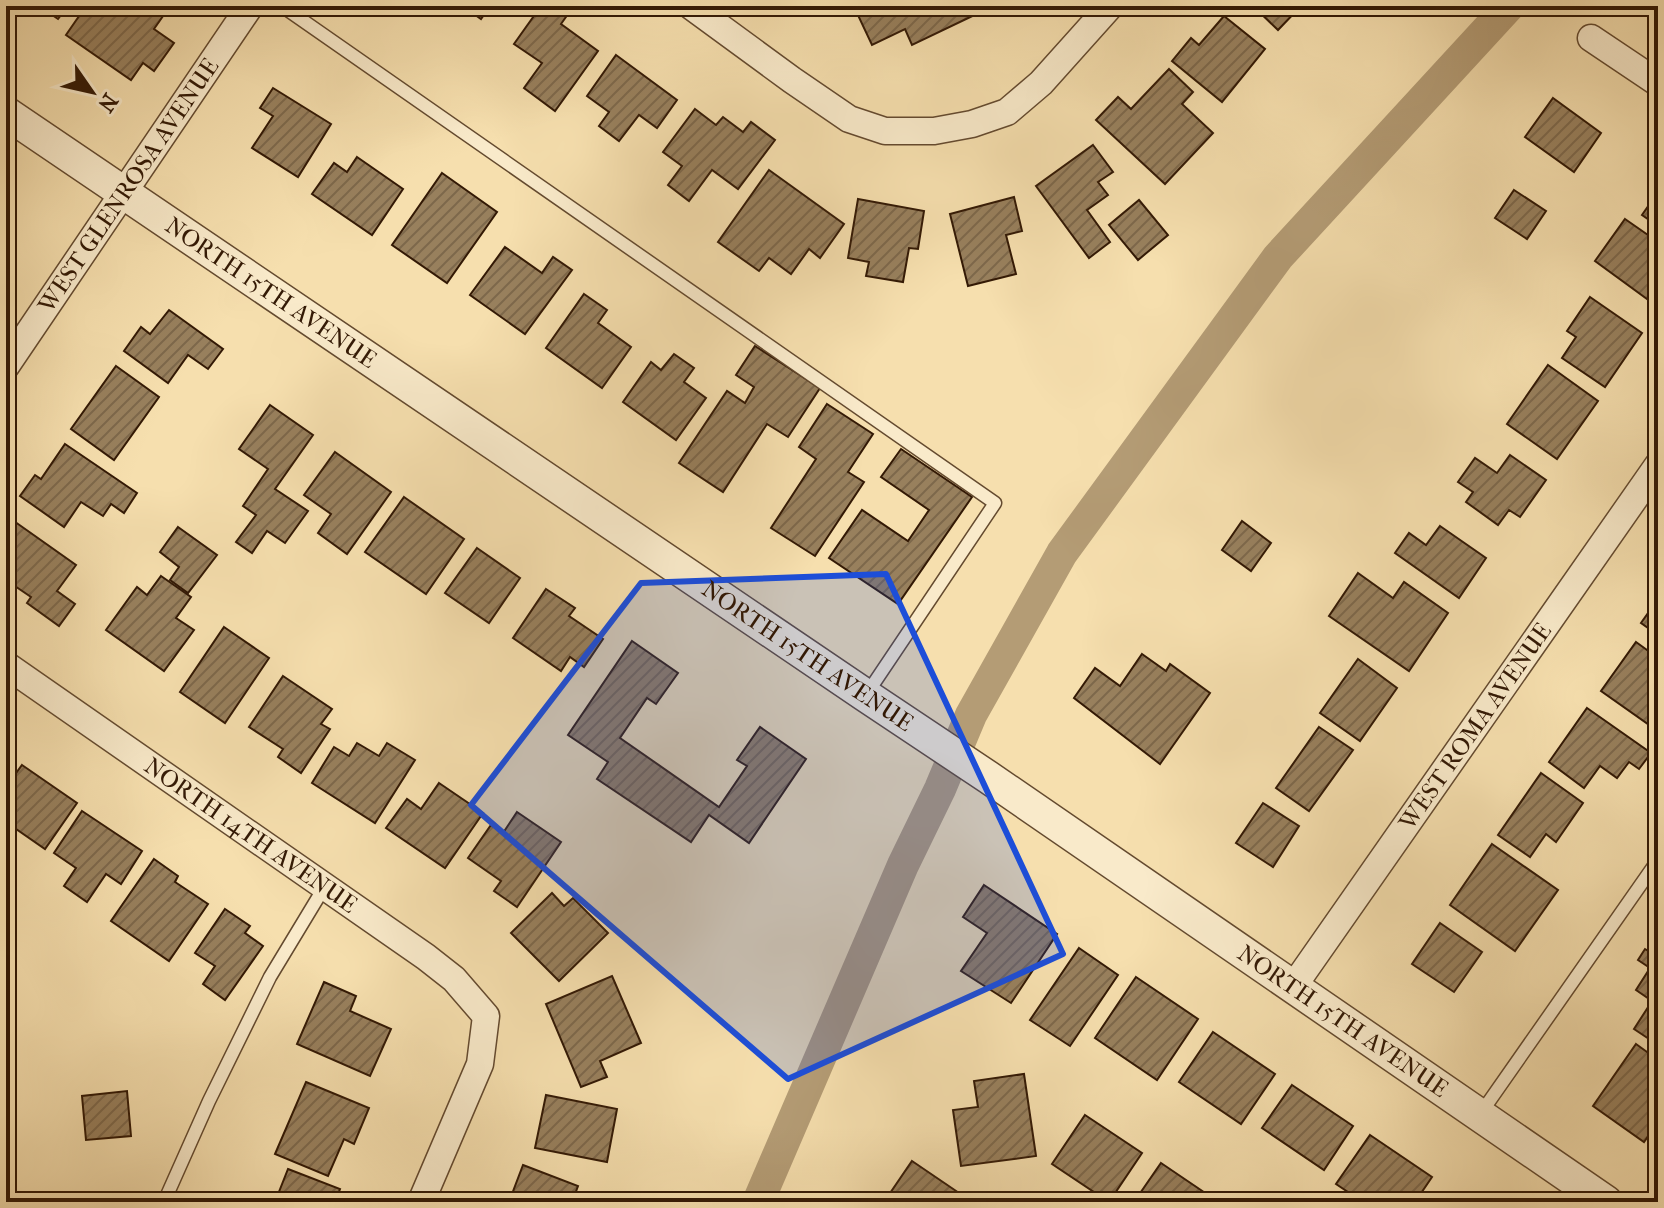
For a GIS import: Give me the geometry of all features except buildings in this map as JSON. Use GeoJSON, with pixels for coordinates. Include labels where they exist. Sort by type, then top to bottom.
{"type":"FeatureCollection","features":[{"type":"Feature","properties":{"kind":"street","name":"WEST GLENROSA AVENUE"},"geometry":{"type":"LineString","coordinates":[[6,366],[250,6]]}},
{"type":"Feature","properties":{"kind":"street"},"geometry":{"type":"LineString","coordinates":[[691,6],[849,119],[885,131],[934,131],[972,124],[1007,112],[1041,83],[1110,6]]}},
{"type":"Feature","properties":{"kind":"street"},"geometry":{"type":"LineString","coordinates":[[1591,38],[1658,83]]}},
{"type":"Feature","properties":{"kind":"street","name":"NORTH 15TH AVENUE"},"geometry":{"type":"LineString","coordinates":[[6,113],[988,777],[1606,1202]]}},
{"type":"Feature","properties":{"kind":"street","name":"WEST ROMA AVENUE"},"geometry":{"type":"LineString","coordinates":[[1293,987],[1658,465]]}},
{"type":"Feature","properties":{"kind":"street","name":"NORTH 14TH AVENUE"},"geometry":{"type":"LineString","coordinates":[[6,665],[426,957],[454,979],[486,1016],[480,1064],[421,1202]]}},
{"type":"Feature","properties":{"kind":"lane"},"geometry":{"type":"LineString","coordinates":[[282,6],[995,503],[865,695]]}},
{"type":"Feature","properties":{"kind":"lane"},"geometry":{"type":"LineString","coordinates":[[1479,1116],[1658,860]]}},
{"type":"Feature","properties":{"kind":"lane"},"geometry":{"type":"LineString","coordinates":[[164,1202],[270,977],[325,886]]}},
{"type":"Feature","properties":{"kind":"highlighted area"},"geometry":{"type":"Polygon","coordinates":[[[886,574],[1063,954],[788,1079],[471,805],[641,583],[886,574]]]}},
{"type":"Feature","properties":{"kind":"waterway"},"geometry":{"type":"LineString","coordinates":[[758,1202],[971,715],[1062,553],[1278,257],[1509,6]]}}]}
